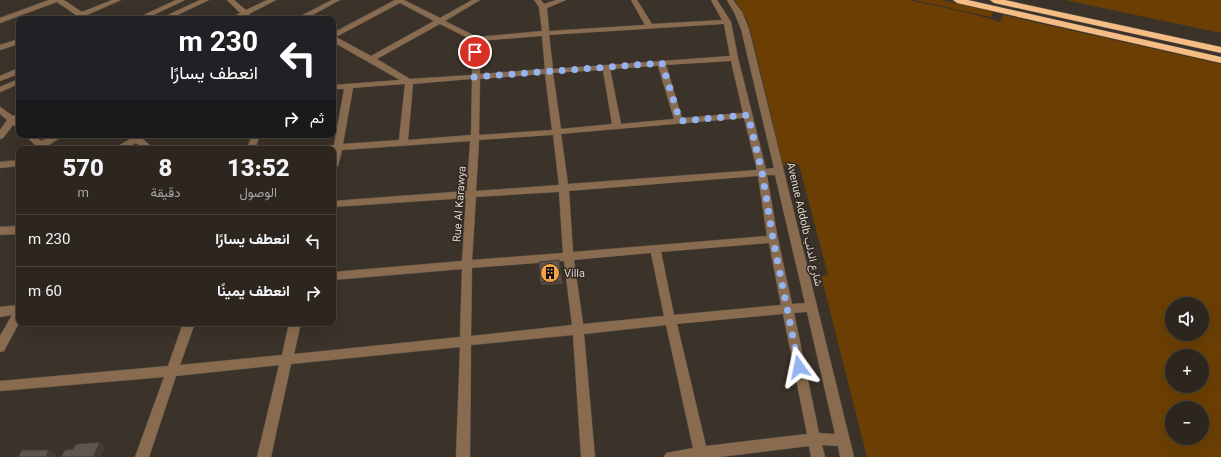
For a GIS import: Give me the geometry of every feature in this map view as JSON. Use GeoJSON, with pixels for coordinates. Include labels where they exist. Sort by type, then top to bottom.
{"type":"FeatureCollection","features":[{"type":"Feature","properties":{"kind":"highway"},"geometry":{"type":"LineString","coordinates":[[957,0],[1221,60]]}},
{"type":"Feature","properties":{"kind":"highway"},"geometry":{"type":"LineString","coordinates":[[973,0],[1221,54]]}},
{"type":"Feature","properties":{"kind":"highway"},"geometry":{"type":"LineString","coordinates":[[994,0],[1221,50]]}},
{"type":"Feature","properties":{"kind":"highway"},"geometry":{"type":"LineString","coordinates":[[1012,0],[1221,44]]}},
{"type":"Feature","properties":{"kind":"street"},"geometry":{"type":"LineString","coordinates":[[0,21],[55,0]]}},
{"type":"Feature","properties":{"kind":"street"},"geometry":{"type":"LineString","coordinates":[[59,0],[83,16]]}},
{"type":"Feature","properties":{"kind":"street"},"geometry":{"type":"LineString","coordinates":[[87,16],[118,0]]}},
{"type":"Feature","properties":{"kind":"street"},"geometry":{"type":"LineString","coordinates":[[146,16],[182,0]]}},
{"type":"Feature","properties":{"kind":"street"},"geometry":{"type":"LineString","coordinates":[[170,16],[206,0]]}},
{"type":"Feature","properties":{"kind":"street"},"geometry":{"type":"LineString","coordinates":[[230,0],[247,16],[273,0]]}},
{"type":"Feature","properties":{"kind":"street"},"geometry":{"type":"LineString","coordinates":[[305,16],[337,0]]}},
{"type":"Feature","properties":{"kind":"street"},"geometry":{"type":"LineString","coordinates":[[336,35],[400,0],[476,39],[649,26],[727,22]]}},
{"type":"Feature","properties":{"kind":"street"},"geometry":{"type":"LineString","coordinates":[[371,59],[477,0]]}},
{"type":"Feature","properties":{"kind":"street"},"geometry":{"type":"LineString","coordinates":[[563,0],[540,4],[546,33],[549,72],[564,188],[568,255],[578,330],[588,457]]}},
{"type":"Feature","properties":{"kind":"street"},"geometry":{"type":"LineString","coordinates":[[634,0],[649,26]]}},
{"type":"Feature","properties":{"kind":"street"},"geometry":{"type":"LineString","coordinates":[[714,0],[727,22],[734,58],[762,172],[773,239],[818,457]]}},
{"type":"Feature","properties":{"kind":"street","name":"Avenue Addolb شارع الدلب"},"geometry":{"type":"LineString","coordinates":[[730,0],[738,12],[745,29],[847,457]]}},
{"type":"Feature","properties":{"kind":"street"},"geometry":{"type":"LineString","coordinates":[[336,39],[409,82]]}},
{"type":"Feature","properties":{"kind":"street","name":"Rue Al Karawya"},"geometry":{"type":"LineString","coordinates":[[463,457],[467,264],[475,138],[474,77],[476,39]]}},
{"type":"Feature","properties":{"kind":"street"},"geometry":{"type":"LineString","coordinates":[[0,48],[16,42]]}},
{"type":"Feature","properties":{"kind":"street"},"geometry":{"type":"LineString","coordinates":[[336,87],[734,58]]}},
{"type":"Feature","properties":{"kind":"street"},"geometry":{"type":"LineString","coordinates":[[662,63],[680,121]]}},
{"type":"Feature","properties":{"kind":"street"},"geometry":{"type":"LineString","coordinates":[[606,67],[617,126]]}},
{"type":"Feature","properties":{"kind":"street"},"geometry":{"type":"LineString","coordinates":[[0,79],[16,72]]}},
{"type":"Feature","properties":{"kind":"street"},"geometry":{"type":"LineString","coordinates":[[403,142],[409,82]]}},
{"type":"Feature","properties":{"kind":"street"},"geometry":{"type":"LineString","coordinates":[[0,90],[16,83]]}},
{"type":"Feature","properties":{"kind":"street"},"geometry":{"type":"LineString","coordinates":[[336,155],[349,86]]}},
{"type":"Feature","properties":{"kind":"street"},"geometry":{"type":"LineString","coordinates":[[0,110],[15,118],[0,136]]}},
{"type":"Feature","properties":{"kind":"street"},"geometry":{"type":"LineString","coordinates":[[338,147],[557,132],[748,115]]}},
{"type":"Feature","properties":{"kind":"street"},"geometry":{"type":"LineString","coordinates":[[32,138],[42,146]]}},
{"type":"Feature","properties":{"kind":"street"},"geometry":{"type":"LineString","coordinates":[[44,146],[56,138]]}},
{"type":"Feature","properties":{"kind":"street"},"geometry":{"type":"LineString","coordinates":[[123,146],[138,138]]}},
{"type":"Feature","properties":{"kind":"street"},"geometry":{"type":"LineString","coordinates":[[141,138],[148,146]]}},
{"type":"Feature","properties":{"kind":"street"},"geometry":{"type":"LineString","coordinates":[[0,164],[16,163]]}},
{"type":"Feature","properties":{"kind":"street"},"geometry":{"type":"LineString","coordinates":[[336,204],[780,171]]}},
{"type":"Feature","properties":{"kind":"street"},"geometry":{"type":"LineString","coordinates":[[0,231],[16,230]]}},
{"type":"Feature","properties":{"kind":"street"},"geometry":{"type":"LineString","coordinates":[[336,276],[568,255],[773,239]]}},
{"type":"Feature","properties":{"kind":"street"},"geometry":{"type":"LineString","coordinates":[[655,249],[702,455]]}},
{"type":"Feature","properties":{"kind":"street"},"geometry":{"type":"LineString","coordinates":[[0,386],[173,371],[670,320],[812,307]]}},
{"type":"Feature","properties":{"kind":"street"},"geometry":{"type":"LineString","coordinates":[[0,312],[16,310]]}},
{"type":"Feature","properties":{"kind":"street"},"geometry":{"type":"LineString","coordinates":[[0,347],[16,318]]}},
{"type":"Feature","properties":{"kind":"street"},"geometry":{"type":"LineString","coordinates":[[142,457],[189,326]]}},
{"type":"Feature","properties":{"kind":"street"},"geometry":{"type":"LineString","coordinates":[[264,457],[293,326]]}},
{"type":"Feature","properties":{"kind":"street"},"geometry":{"type":"LineString","coordinates":[[671,457],[702,455],[814,439],[843,440]]}},
{"type":"Feature","properties":{"kind":"shaded area"},"geometry":{"type":"Polygon","coordinates":[[[735,0],[908,0],[960,11],[1000,22],[1003,15],[1221,64],[1221,457],[867,457],[821,276],[828,275],[799,165],[783,166],[747,20],[735,0]]]}},
{"type":"Feature","properties":{"kind":"shaded area"},"geometry":{"type":"Polygon","coordinates":[[[914,0],[942,0],[993,12],[991,17],[914,0]]]}},
{"type":"Feature","properties":{"kind":"shaded area"},"geometry":{"type":"Polygon","coordinates":[[[1065,0],[1221,0],[1221,33],[1065,0]]]}},
{"type":"Feature","properties":{"kind":"building","name":"Villa"},"geometry":{"type":"Polygon","coordinates":[[[559,260],[562,281],[540,282],[539,262],[559,260]]]}},
{"type":"Feature","properties":{"kind":"building"},"geometry":{"type":"Polygon","coordinates":[[[100,442],[93,457],[61,457],[65,450],[73,449],[76,444],[100,442]]]}},
{"type":"Feature","properties":{"kind":"building"},"geometry":{"type":"Polygon","coordinates":[[[22,450],[49,450],[46,457],[18,457],[22,450]]]}},
{"type":"Feature","properties":{"kind":"place","name":"Villa"},"geometry":{"type":"Point","coordinates":[550,273]}},
{"type":"Feature","properties":{"kind":"route"},"geometry":{"type":"LineString","coordinates":[[475,52],[474,77],[662,63],[680,121],[748,115],[752,126],[762,172],[773,239],[799,367]]}}]}
